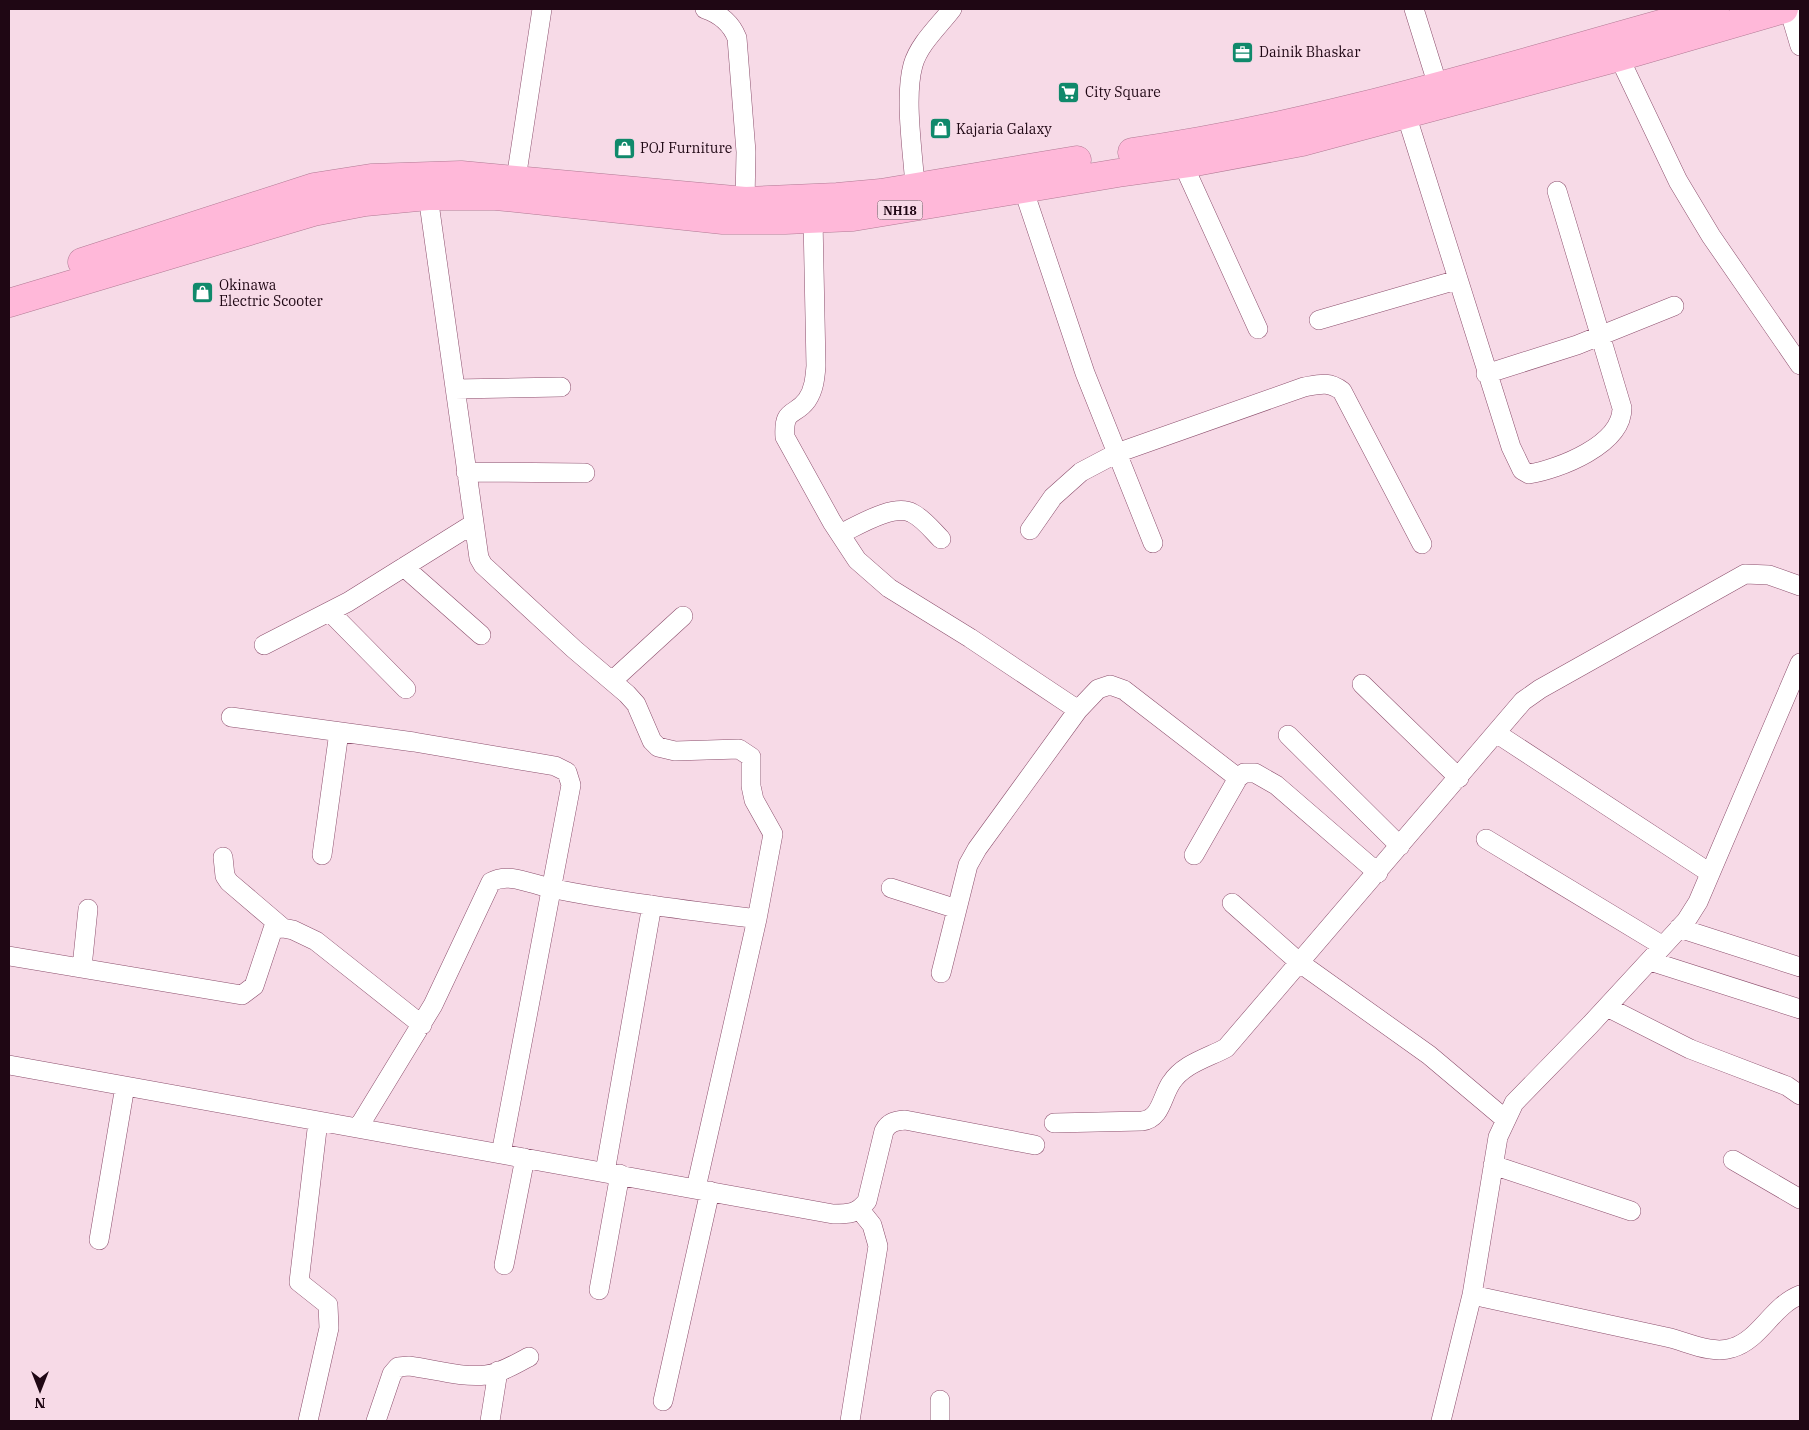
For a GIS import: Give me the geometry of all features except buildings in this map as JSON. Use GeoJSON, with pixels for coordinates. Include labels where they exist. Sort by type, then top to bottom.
{"type":"FeatureCollection","features":[{"type":"Feature","properties":{"kind":"highway","name":"NH18"},"geometry":{"type":"LineString","coordinates":[[9,303],[313,212],[365,202],[428,196],[496,196],[723,220],[813,219],[920,207],[1023,188],[1182,164],[1302,142],[1406,114],[1618,46],[1716,9]]}},
{"type":"Feature","properties":{"kind":"highway","name":"NH18"},"geometry":{"type":"LineString","coordinates":[[9,284],[314,187],[371,178],[461,176],[637,193],[745,201],[837,197],[916,187],[1216,139],[1319,116],[1438,86],[1784,9]]}},
{"type":"Feature","properties":{"kind":"street"},"geometry":{"type":"LineString","coordinates":[[516,180],[542,9]]}},
{"type":"Feature","properties":{"kind":"street"},"geometry":{"type":"LineString","coordinates":[[705,9],[717,13],[733,28],[737,38],[746,152],[745,201]]}},
{"type":"Feature","properties":{"kind":"street"},"geometry":{"type":"LineString","coordinates":[[916,187],[910,88],[914,64],[921,48],[952,9]]}},
{"type":"Feature","properties":{"kind":"street"},"geometry":{"type":"LineString","coordinates":[[1414,9],[1438,86]]}},
{"type":"Feature","properties":{"kind":"street"},"geometry":{"type":"LineString","coordinates":[[1789,9],[1800,46]]}},
{"type":"Feature","properties":{"kind":"street"},"geometry":{"type":"LineString","coordinates":[[1618,46],[1678,181],[1711,236],[1800,365]]}},
{"type":"Feature","properties":{"kind":"street"},"geometry":{"type":"LineString","coordinates":[[1406,114],[1510,447],[1522,470],[1529,474],[1552,470],[1598,446],[1617,427],[1622,417],[1622,408],[1557,191]]}},
{"type":"Feature","properties":{"kind":"street"},"geometry":{"type":"LineString","coordinates":[[1182,164],[1258,329]]}},
{"type":"Feature","properties":{"kind":"street"},"geometry":{"type":"LineString","coordinates":[[1023,188],[1086,372],[1153,542]]}},
{"type":"Feature","properties":{"kind":"street"},"geometry":{"type":"LineString","coordinates":[[428,196],[479,558],[483,565],[636,704],[652,741],[658,747],[675,751],[739,749],[751,757],[751,786],[754,800],[773,834],[662,1402]]}},
{"type":"Feature","properties":{"kind":"street"},"geometry":{"type":"LineString","coordinates":[[813,219],[816,366],[813,390],[806,402],[790,413],[784,424],[785,437],[840,534],[858,560],[889,588],[970,638],[1078,710]]}},
{"type":"Feature","properties":{"kind":"street"},"geometry":{"type":"LineString","coordinates":[[1319,320],[1457,280]]}},
{"type":"Feature","properties":{"kind":"street"},"geometry":{"type":"LineString","coordinates":[[1486,374],[1600,336],[1674,306]]}},
{"type":"Feature","properties":{"kind":"street"},"geometry":{"type":"LineString","coordinates":[[1030,530],[1053,497],[1069,481],[1081,472],[1117,453],[1304,387],[1324,383],[1332,384],[1342,390],[1422,544]]}},
{"type":"Feature","properties":{"kind":"street"},"geometry":{"type":"LineString","coordinates":[[455,389],[561,387]]}},
{"type":"Feature","properties":{"kind":"street"},"geometry":{"type":"LineString","coordinates":[[466,472],[586,473]]}},
{"type":"Feature","properties":{"kind":"street"},"geometry":{"type":"LineString","coordinates":[[840,534],[887,512],[900,510],[912,512],[941,539]]}},
{"type":"Feature","properties":{"kind":"street"},"geometry":{"type":"LineString","coordinates":[[264,645],[330,612],[473,524]]}},
{"type":"Feature","properties":{"kind":"street"},"geometry":{"type":"LineString","coordinates":[[404,567],[482,635]]}},
{"type":"Feature","properties":{"kind":"street"},"geometry":{"type":"LineString","coordinates":[[1054,1123],[1148,1120],[1163,1102],[1170,1084],[1179,1074],[1193,1063],[1226,1048],[1523,701],[1547,684],[1745,574],[1769,575],[1800,586]]}},
{"type":"Feature","properties":{"kind":"street"},"geometry":{"type":"LineString","coordinates":[[330,612],[406,689]]}},
{"type":"Feature","properties":{"kind":"street"},"geometry":{"type":"LineString","coordinates":[[612,681],[682,616]]}},
{"type":"Feature","properties":{"kind":"street"},"geometry":{"type":"LineString","coordinates":[[1441,1421],[1472,1295],[1498,1137],[1505,1119],[1514,1103],[1650,961],[1679,928],[1698,902],[1800,663]]}},
{"type":"Feature","properties":{"kind":"street"},"geometry":{"type":"LineString","coordinates":[[1362,684],[1459,778]]}},
{"type":"Feature","properties":{"kind":"street"},"geometry":{"type":"LineString","coordinates":[[941,974],[968,865],[977,849],[1078,710],[1098,689],[1110,685],[1124,690],[1238,778]]}},
{"type":"Feature","properties":{"kind":"street"},"geometry":{"type":"LineString","coordinates":[[231,717],[414,742],[545,764],[567,772],[571,785],[501,1154]]}},
{"type":"Feature","properties":{"kind":"street"},"geometry":{"type":"LineString","coordinates":[[322,855],[339,732]]}},
{"type":"Feature","properties":{"kind":"street"},"geometry":{"type":"LineString","coordinates":[[1496,733],[1710,873]]}},
{"type":"Feature","properties":{"kind":"street"},"geometry":{"type":"LineString","coordinates":[[1288,735],[1400,846]]}},
{"type":"Feature","properties":{"kind":"street"},"geometry":{"type":"LineString","coordinates":[[1194,854],[1238,778],[1244,773],[1255,774],[1276,785],[1378,872]]}},
{"type":"Feature","properties":{"kind":"street"},"geometry":{"type":"LineString","coordinates":[[1486,839],[1663,946]]}},
{"type":"Feature","properties":{"kind":"street"},"geometry":{"type":"LineString","coordinates":[[223,857],[225,876],[229,882],[283,928],[316,941],[422,1024]]}},
{"type":"Feature","properties":{"kind":"street"},"geometry":{"type":"LineString","coordinates":[[358,1128],[422,1024],[491,882],[498,878],[510,878],[550,888],[652,905],[757,919]]}},
{"type":"Feature","properties":{"kind":"street"},"geometry":{"type":"LineString","coordinates":[[891,888],[957,908]]}},
{"type":"Feature","properties":{"kind":"street"},"geometry":{"type":"LineString","coordinates":[[1232,903],[1300,963],[1428,1055],[1505,1119]]}},
{"type":"Feature","properties":{"kind":"street"},"geometry":{"type":"LineString","coordinates":[[599,1290],[612,1173],[652,905]]}},
{"type":"Feature","properties":{"kind":"street"},"geometry":{"type":"LineString","coordinates":[[82,967],[88,909]]}},
{"type":"Feature","properties":{"kind":"street"},"geometry":{"type":"LineString","coordinates":[[9,956],[242,995],[254,986],[269,936],[273,930],[283,928]]}},
{"type":"Feature","properties":{"kind":"street"},"geometry":{"type":"LineString","coordinates":[[1679,928],[1800,967]]}},
{"type":"Feature","properties":{"kind":"street"},"geometry":{"type":"LineString","coordinates":[[1650,961],[1800,1009]]}},
{"type":"Feature","properties":{"kind":"street"},"geometry":{"type":"LineString","coordinates":[[1607,1007],[1690,1049],[1788,1086],[1800,1094]]}},
{"type":"Feature","properties":{"kind":"street"},"geometry":{"type":"LineString","coordinates":[[9,1065],[833,1214],[851,1214],[860,1210],[867,1201],[884,1131],[888,1124],[896,1121],[905,1120],[1034,1145]]}},
{"type":"Feature","properties":{"kind":"street"},"geometry":{"type":"LineString","coordinates":[[99,1240],[124,1086]]}},
{"type":"Feature","properties":{"kind":"street"},"geometry":{"type":"LineString","coordinates":[[308,1421],[329,1328],[328,1305],[299,1282],[318,1121]]}},
{"type":"Feature","properties":{"kind":"street"},"geometry":{"type":"LineString","coordinates":[[504,1264],[525,1158]]}},
{"type":"Feature","properties":{"kind":"street"},"geometry":{"type":"LineString","coordinates":[[1733,1160],[1800,1199]]}},
{"type":"Feature","properties":{"kind":"street"},"geometry":{"type":"LineString","coordinates":[[1493,1165],[1631,1211]]}},
{"type":"Feature","properties":{"kind":"street"},"geometry":{"type":"LineString","coordinates":[[850,1421],[878,1246],[872,1224],[860,1210]]}},
{"type":"Feature","properties":{"kind":"street"},"geometry":{"type":"LineString","coordinates":[[1472,1295],[1716,1350],[1731,1349],[1744,1344],[1779,1307],[1800,1295]]}},
{"type":"Feature","properties":{"kind":"street"},"geometry":{"type":"LineString","coordinates":[[376,1421],[392,1374],[398,1367],[409,1366],[475,1376],[498,1371],[529,1357]]}},
{"type":"Feature","properties":{"kind":"street"},"geometry":{"type":"LineString","coordinates":[[490,1421],[498,1371]]}},
{"type":"Feature","properties":{"kind":"street"},"geometry":{"type":"LineString","coordinates":[[940,1400],[940,1421]]}},
{"type":"Feature","properties":{"kind":"place","name":"Dainik Bhaskar"},"geometry":{"type":"Point","coordinates":[1243,52]}},
{"type":"Feature","properties":{"kind":"place","name":"City Square"},"geometry":{"type":"Point","coordinates":[1069,92]}},
{"type":"Feature","properties":{"kind":"place","name":"Kajaria Galaxy"},"geometry":{"type":"Point","coordinates":[940,129]}},
{"type":"Feature","properties":{"kind":"place","name":"POJ Furniture"},"geometry":{"type":"Point","coordinates":[624,148]}},
{"type":"Feature","properties":{"kind":"place","name":"Okinawa Electric Scooter"},"geometry":{"type":"Point","coordinates":[203,293]}}]}
